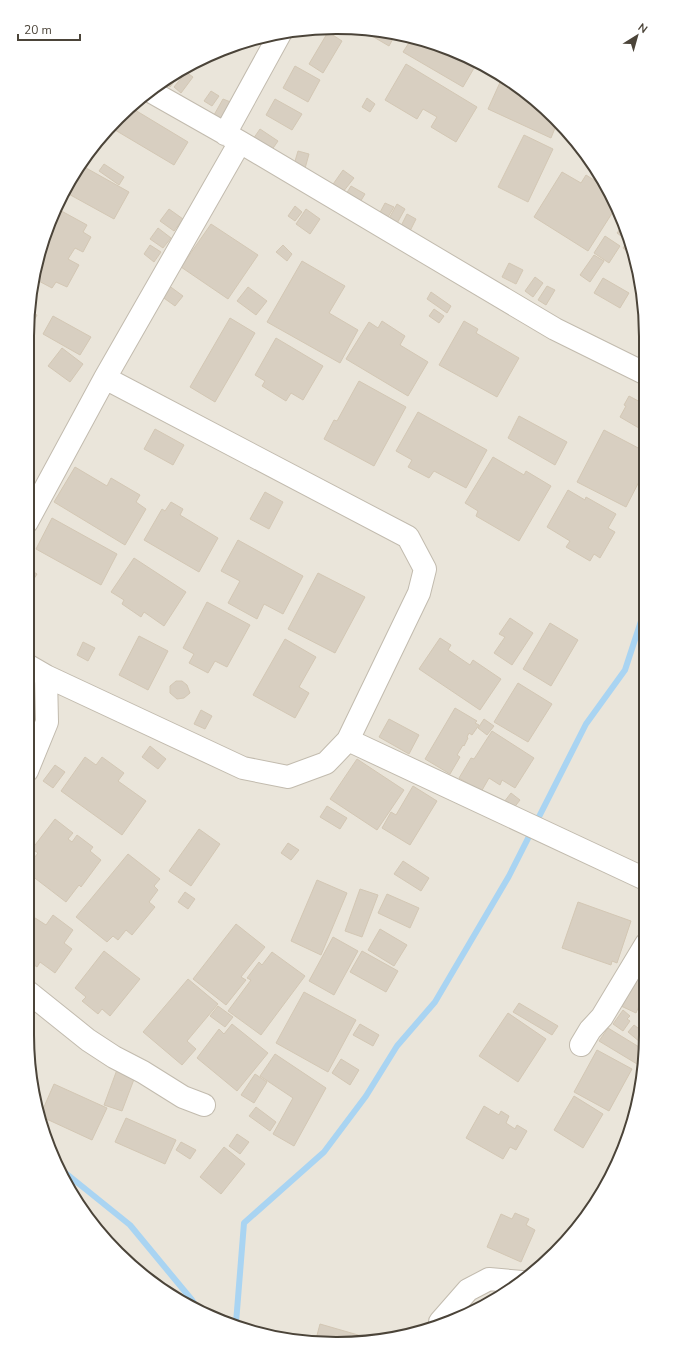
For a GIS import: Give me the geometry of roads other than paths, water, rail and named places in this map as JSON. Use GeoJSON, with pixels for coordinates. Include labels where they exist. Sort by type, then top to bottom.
{"type":"FeatureCollection","features":[{"type":"Feature","properties":{"kind":"street"},"geometry":{"type":"LineString","coordinates":[[34,509],[233,138],[277,40]]}},
{"type":"Feature","properties":{"kind":"street"},"geometry":{"type":"LineString","coordinates":[[156,94],[233,138],[555,329],[639,371]]}},
{"type":"Feature","properties":{"kind":"street"},"geometry":{"type":"LineString","coordinates":[[36,670],[243,768],[288,777],[326,763],[348,740],[419,593],[425,568],[408,537],[105,378]]}},
{"type":"Feature","properties":{"kind":"street"},"geometry":{"type":"LineString","coordinates":[[34,754],[47,722],[36,670]]}},
{"type":"Feature","properties":{"kind":"street"},"geometry":{"type":"LineString","coordinates":[[348,740],[639,876]]}},
{"type":"Feature","properties":{"kind":"street"},"geometry":{"type":"LineString","coordinates":[[582,1045],[590,1030],[602,1017],[639,956]]}},
{"type":"Feature","properties":{"kind":"street"},"geometry":{"type":"LineString","coordinates":[[34,997],[88,1040],[114,1057],[143,1072],[183,1097],[204,1105]]}},
{"type":"Feature","properties":{"kind":"street"},"geometry":{"type":"LineString","coordinates":[[444,1317],[468,1290],[475,1286],[489,1279],[512,1281]]}},
{"type":"Feature","properties":{"kind":"waterway"},"geometry":{"type":"LineString","coordinates":[[236,1320],[244,1223],[324,1152],[366,1096],[397,1046],[435,1002],[509,876],[586,724],[625,670],[639,627]]}},
{"type":"Feature","properties":{"kind":"waterway"},"geometry":{"type":"LineString","coordinates":[[70,1176],[130,1225],[192,1300]]}}]}
